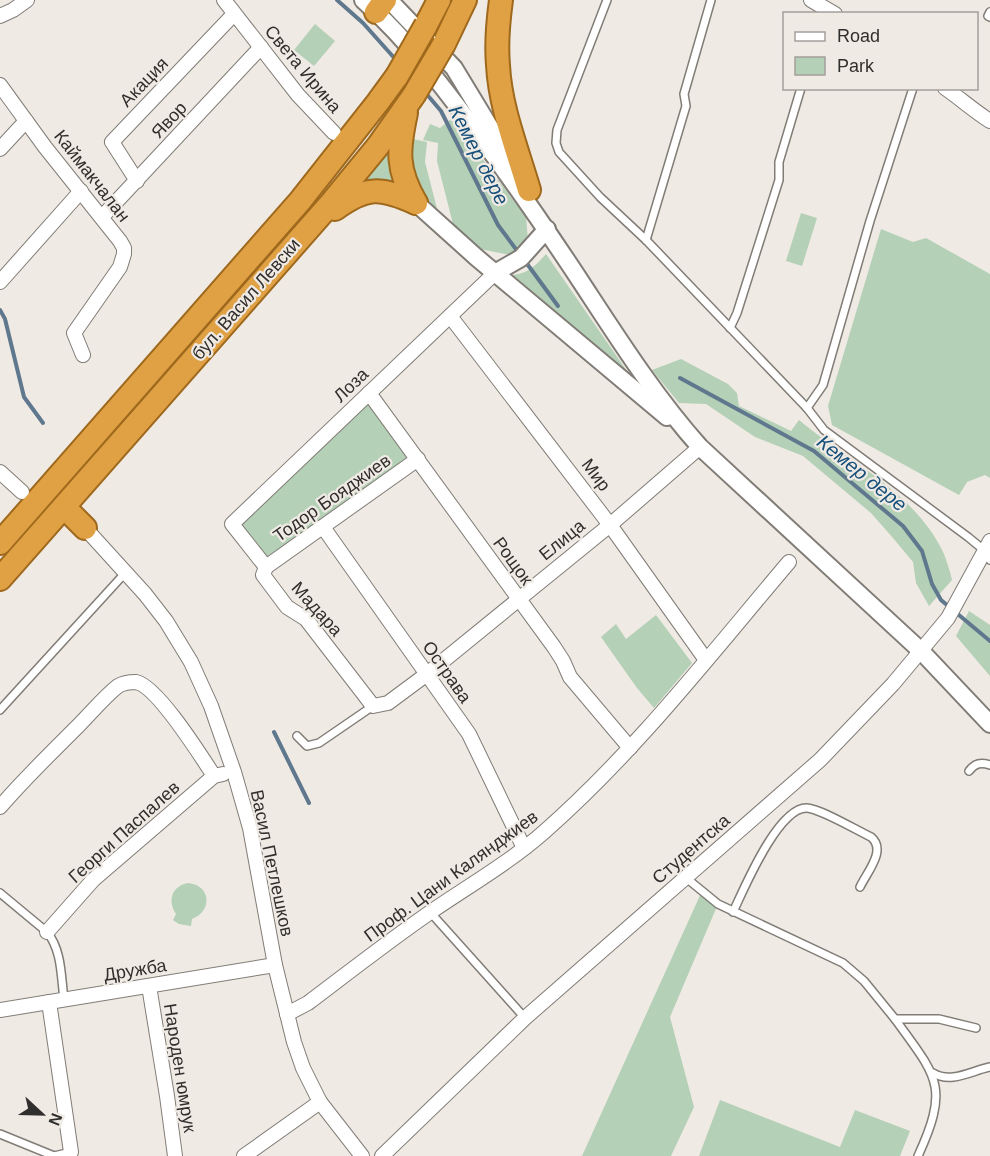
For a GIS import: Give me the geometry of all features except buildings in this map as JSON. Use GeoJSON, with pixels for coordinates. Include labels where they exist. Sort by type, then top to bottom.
{"type":"FeatureCollection","features":[{"type":"Feature","properties":{"kind":"highway","name":"бул. Васил Левски"},"geometry":{"type":"LineString","coordinates":[[0,543],[29,498],[300,201],[339,139],[397,76],[439,0]]}},
{"type":"Feature","properties":{"kind":"highway","name":"бул. Васил Левски"},"geometry":{"type":"LineString","coordinates":[[0,579],[361,168],[411,100],[444,44],[465,0]]}},
{"type":"Feature","properties":{"kind":"highway"},"geometry":{"type":"LineString","coordinates":[[501,0],[497,35],[500,84],[505,111],[529,190]]}},
{"type":"Feature","properties":{"kind":"highway"},"geometry":{"type":"LineString","coordinates":[[411,100],[399,143],[399,162],[406,187],[416,203]]}},
{"type":"Feature","properties":{"kind":"highway"},"geometry":{"type":"LineString","coordinates":[[310,226],[350,198],[371,190],[387,191],[416,203]]}},
{"type":"Feature","properties":{"kind":"highway"},"geometry":{"type":"LineString","coordinates":[[64,507],[85,528]]}},
{"type":"Feature","properties":{"kind":"street"},"geometry":{"type":"LineString","coordinates":[[0,16],[27,0]]}},
{"type":"Feature","properties":{"kind":"street","name":"Света Ирина"},"geometry":{"type":"LineString","coordinates":[[224,0],[298,95],[339,139]]}},
{"type":"Feature","properties":{"kind":"street"},"geometry":{"type":"LineString","coordinates":[[811,0],[828,12]]}},
{"type":"Feature","properties":{"kind":"street"},"geometry":{"type":"LineString","coordinates":[[378,3],[454,68],[529,190],[547,229]]}},
{"type":"Feature","properties":{"kind":"street"},"geometry":{"type":"LineString","coordinates":[[378,3],[402,37],[453,100],[547,229],[648,382],[687,432],[700,447],[921,651],[990,724]]}},
{"type":"Feature","properties":{"kind":"street","name":"Акация"},"geometry":{"type":"LineString","coordinates":[[136,181],[112,142],[234,14]]}},
{"type":"Feature","properties":{"kind":"street","name":"Явор"},"geometry":{"type":"LineString","coordinates":[[102,217],[261,47]]}},
{"type":"Feature","properties":{"kind":"street","name":"Каймакчалан"},"geometry":{"type":"LineString","coordinates":[[0,86],[124,248],[120,267],[74,333],[83,355]]}},
{"type":"Feature","properties":{"kind":"street"},"geometry":{"type":"LineString","coordinates":[[948,90],[990,121]]}},
{"type":"Feature","properties":{"kind":"street"},"geometry":{"type":"LineString","coordinates":[[0,149],[26,121]]}},
{"type":"Feature","properties":{"kind":"street"},"geometry":{"type":"LineString","coordinates":[[0,282],[81,191]]}},
{"type":"Feature","properties":{"kind":"street"},"geometry":{"type":"LineString","coordinates":[[416,203],[503,269],[627,385],[687,432]]}},
{"type":"Feature","properties":{"kind":"street"},"geometry":{"type":"LineString","coordinates":[[503,269],[531,249],[547,229]]}},
{"type":"Feature","properties":{"kind":"street","name":"Лоза"},"geometry":{"type":"LineString","coordinates":[[232,524],[450,316],[503,269]]}},
{"type":"Feature","properties":{"kind":"street","name":"Мир"},"geometry":{"type":"LineString","coordinates":[[450,316],[610,525],[706,660]]}},
{"type":"Feature","properties":{"kind":"street","name":"Рощок"},"geometry":{"type":"LineString","coordinates":[[369,393],[563,661],[570,677],[630,748]]}},
{"type":"Feature","properties":{"kind":"street","name":"Елица"},"geometry":{"type":"LineString","coordinates":[[373,706],[387,704],[427,674],[610,525],[700,447]]}},
{"type":"Feature","properties":{"kind":"street","name":"Тодор Бояджиев"},"geometry":{"type":"LineString","coordinates":[[266,567],[418,459]]}},
{"type":"Feature","properties":{"kind":"street"},"geometry":{"type":"LineString","coordinates":[[0,472],[29,498]]}},
{"type":"Feature","properties":{"kind":"street","name":"Мадара"},"geometry":{"type":"LineString","coordinates":[[232,524],[266,567],[263,574],[287,607],[306,619],[373,706]]}},
{"type":"Feature","properties":{"kind":"street","name":"Острава"},"geometry":{"type":"LineString","coordinates":[[323,527],[469,734],[524,848]]}},
{"type":"Feature","properties":{"kind":"street","name":"Васил Петлешков"},"geometry":{"type":"LineString","coordinates":[[85,528],[126,572],[166,621],[188,656],[210,706],[234,772],[250,828],[275,965],[303,1068],[320,1102],[362,1156]]}},
{"type":"Feature","properties":{"kind":"street","name":"Студентска"},"geometry":{"type":"LineString","coordinates":[[382,1156],[525,1018],[820,760],[892,684],[948,618],[988,551]]}},
{"type":"Feature","properties":{"kind":"street","name":"Проф. Цани Калянджиев"},"geometry":{"type":"LineString","coordinates":[[287,1014],[308,1003],[430,912],[524,848],[592,788],[667,709],[789,562]]}},
{"type":"Feature","properties":{"kind":"street"},"geometry":{"type":"LineString","coordinates":[[0,807],[98,706],[119,686],[126,683],[138,682],[148,688],[178,722],[214,776]]}},
{"type":"Feature","properties":{"kind":"street","name":"Георги Паспалев"},"geometry":{"type":"LineString","coordinates":[[47,932],[93,880],[214,776],[234,772]]}},
{"type":"Feature","properties":{"kind":"street","name":"Дружба"},"geometry":{"type":"LineString","coordinates":[[0,1010],[275,965]]}},
{"type":"Feature","properties":{"kind":"street","name":"Народен юмрук"},"geometry":{"type":"LineString","coordinates":[[149,986],[175,1156]]}},
{"type":"Feature","properties":{"kind":"street"},"geometry":{"type":"LineString","coordinates":[[49,1002],[71,1154]]}},
{"type":"Feature","properties":{"kind":"street"},"geometry":{"type":"LineString","coordinates":[[244,1156],[320,1102]]}},
{"type":"Feature","properties":{"kind":"lane"},"geometry":{"type":"LineString","coordinates":[[607,0],[557,130],[556,143],[560,152],[600,197],[646,240],[807,408],[824,430],[988,551]]}},
{"type":"Feature","properties":{"kind":"lane"},"geometry":{"type":"LineString","coordinates":[[646,240],[686,106],[684,94],[711,0]]}},
{"type":"Feature","properties":{"kind":"lane"},"geometry":{"type":"LineString","coordinates":[[730,328],[738,313],[779,180],[779,162],[800,90]]}},
{"type":"Feature","properties":{"kind":"lane"},"geometry":{"type":"LineString","coordinates":[[807,408],[823,385],[870,221],[912,90]]}},
{"type":"Feature","properties":{"kind":"lane"},"geometry":{"type":"LineString","coordinates":[[0,710],[126,572]]}},
{"type":"Feature","properties":{"kind":"lane"},"geometry":{"type":"LineString","coordinates":[[297,736],[307,746],[319,743],[373,706]]}},
{"type":"Feature","properties":{"kind":"lane"},"geometry":{"type":"LineString","coordinates":[[969,771],[974,765],[982,763],[990,765]]}},
{"type":"Feature","properties":{"kind":"lane"},"geometry":{"type":"LineString","coordinates":[[734,912],[764,847],[790,815],[799,809],[814,810],[871,837],[876,842],[878,853],[860,886]]}},
{"type":"Feature","properties":{"kind":"lane"},"geometry":{"type":"LineString","coordinates":[[685,877],[718,904],[843,963],[864,981],[895,1019],[932,1072],[937,1092],[936,1104],[931,1129],[918,1156]]}},
{"type":"Feature","properties":{"kind":"lane"},"geometry":{"type":"LineString","coordinates":[[0,893],[47,932],[57,947],[64,999]]}},
{"type":"Feature","properties":{"kind":"lane"},"geometry":{"type":"LineString","coordinates":[[430,912],[525,1018]]}},
{"type":"Feature","properties":{"kind":"lane"},"geometry":{"type":"LineString","coordinates":[[895,1019],[939,1019],[976,1028]]}},
{"type":"Feature","properties":{"kind":"lane"},"geometry":{"type":"LineString","coordinates":[[932,1072],[941,1078],[951,1079],[990,1067]]}},
{"type":"Feature","properties":{"kind":"lane"},"geometry":{"type":"LineString","coordinates":[[0,1134],[54,1156],[71,1154]]}},
{"type":"Feature","properties":{"kind":"green space"},"geometry":{"type":"Polygon","coordinates":[[[315,24],[335,41],[314,66],[294,50],[315,24]]]}},
{"type":"Feature","properties":{"kind":"green space"},"geometry":{"type":"Polygon","coordinates":[[[452,118],[526,217],[528,241],[520,250],[510,255],[480,249],[453,224],[437,161],[438,143],[423,140],[430,124],[440,128],[452,118]]]}},
{"type":"Feature","properties":{"kind":"green space"},"geometry":{"type":"Polygon","coordinates":[[[413,139],[427,142],[425,162],[440,220],[421,201],[409,157],[413,139]]]}},
{"type":"Feature","properties":{"kind":"green space"},"geometry":{"type":"Polygon","coordinates":[[[394,142],[406,194],[361,185],[394,142]]]}},
{"type":"Feature","properties":{"kind":"green space"},"geometry":{"type":"Polygon","coordinates":[[[801,213],[817,218],[802,266],[786,261],[801,213]]]}},
{"type":"Feature","properties":{"kind":"green space"},"geometry":{"type":"Polygon","coordinates":[[[881,229],[913,242],[926,238],[990,274],[990,478],[985,475],[967,482],[959,495],[832,425],[828,406],[881,229]]]}},
{"type":"Feature","properties":{"kind":"green space"},"geometry":{"type":"Polygon","coordinates":[[[546,254],[629,374],[513,275],[528,270],[546,254]]]}},
{"type":"Feature","properties":{"kind":"green space"},"geometry":{"type":"Polygon","coordinates":[[[681,359],[728,384],[737,393],[739,406],[791,431],[799,420],[899,496],[932,532],[944,554],[952,580],[929,606],[916,583],[913,562],[893,538],[871,513],[803,456],[755,437],[706,404],[679,403],[652,370],[681,359]]]}},
{"type":"Feature","properties":{"kind":"green space"},"geometry":{"type":"Polygon","coordinates":[[[369,393],[418,459],[266,567],[232,524],[369,393]]]}},
{"type":"Feature","properties":{"kind":"green space"},"geometry":{"type":"Polygon","coordinates":[[[969,611],[990,625],[990,676],[956,636],[969,611]]]}},
{"type":"Feature","properties":{"kind":"green space"},"geometry":{"type":"Polygon","coordinates":[[[656,615],[692,663],[654,708],[601,637],[616,624],[626,639],[656,615]]]}},
{"type":"Feature","properties":{"kind":"green space"},"geometry":{"type":"Polygon","coordinates":[[[188,883],[201,888],[207,899],[203,910],[192,919],[191,926],[179,924],[173,920],[176,914],[172,904],[173,894],[178,887],[188,883]]]}},
{"type":"Feature","properties":{"kind":"green space"},"geometry":{"type":"Polygon","coordinates":[[[702,891],[718,904],[670,1017],[694,1107],[671,1156],[582,1156],[702,891]]]}},
{"type":"Feature","properties":{"kind":"green space"},"geometry":{"type":"Polygon","coordinates":[[[720,1100],[840,1147],[855,1110],[910,1131],[900,1156],[699,1156],[720,1100]]]}},
{"type":"Feature","properties":{"kind":"waterway","name":"Кемер дере"},"geometry":{"type":"LineString","coordinates":[[337,0],[363,23],[397,61]]}},
{"type":"Feature","properties":{"kind":"waterway","name":"Кемер дере"},"geometry":{"type":"LineString","coordinates":[[424,91],[441,111],[498,225],[518,252]]}},
{"type":"Feature","properties":{"kind":"waterway","name":"Кемер дере"},"geometry":{"type":"LineString","coordinates":[[525,261],[558,306]]}},
{"type":"Feature","properties":{"kind":"waterway"},"geometry":{"type":"LineString","coordinates":[[0,310],[5,319],[24,397],[43,423]]}},
{"type":"Feature","properties":{"kind":"waterway","name":"Кемер дере"},"geometry":{"type":"LineString","coordinates":[[680,378],[814,451],[903,526],[922,551],[932,584],[941,600],[990,641]]}},
{"type":"Feature","properties":{"kind":"waterway"},"geometry":{"type":"LineString","coordinates":[[274,732],[309,803]]}}]}
